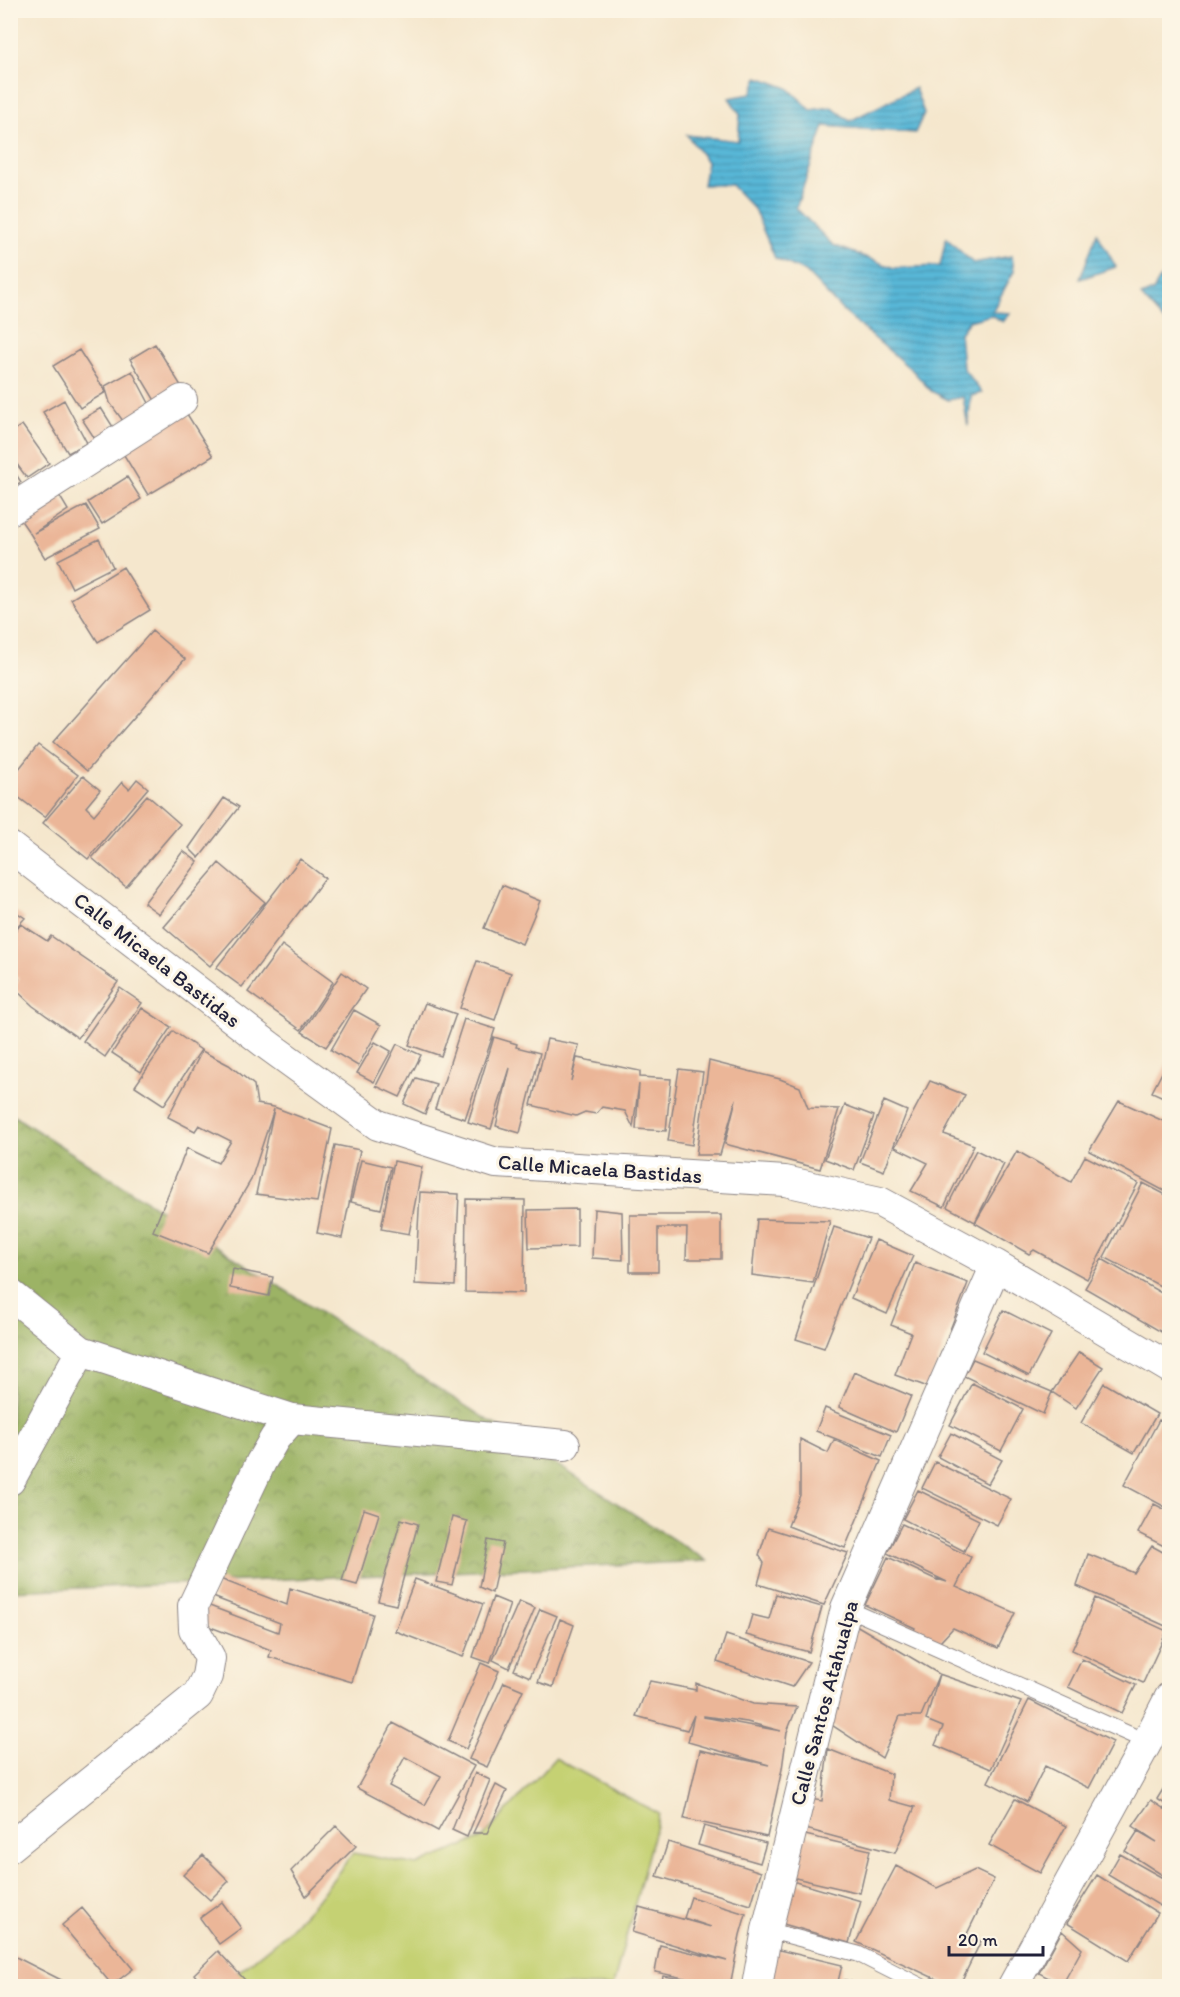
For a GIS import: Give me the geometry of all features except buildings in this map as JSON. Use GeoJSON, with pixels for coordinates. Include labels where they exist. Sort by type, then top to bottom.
{"type":"FeatureCollection","features":[{"type":"Feature","properties":{"kind":"street"},"geometry":{"type":"LineString","coordinates":[[10,510],[182,400]]}},
{"type":"Feature","properties":{"kind":"street","name":"Calle Micaela Bastidas"},"geometry":{"type":"LineString","coordinates":[[10,847],[269,1046],[378,1125],[496,1163],[785,1181],[880,1202],[996,1265],[1170,1368]]}},
{"type":"Feature","properties":{"kind":"street","name":"Calle Santos Atahualpa"},"geometry":{"type":"LineString","coordinates":[[756,1986],[767,1930],[846,1608],[996,1265]]}},
{"type":"Feature","properties":{"kind":"street"},"geometry":{"type":"LineString","coordinates":[[10,1294],[81,1351],[292,1419],[565,1445]]}},
{"type":"Feature","properties":{"kind":"street"},"geometry":{"type":"LineString","coordinates":[[10,1480],[81,1351]]}},
{"type":"Feature","properties":{"kind":"street"},"geometry":{"type":"LineString","coordinates":[[10,1847],[198,1695],[207,1676],[210,1658],[194,1629],[193,1606],[261,1462],[275,1438],[292,1419]]}},
{"type":"Feature","properties":{"kind":"street"},"geometry":{"type":"LineString","coordinates":[[1013,1986],[1170,1697]]}},
{"type":"Feature","properties":{"kind":"lane"},"geometry":{"type":"LineString","coordinates":[[846,1608],[1147,1742]]}},
{"type":"Feature","properties":{"kind":"lane"},"geometry":{"type":"LineString","coordinates":[[767,1930],[858,1954],[921,1986]]}},
{"type":"Feature","properties":{"kind":"green space"},"geometry":{"type":"Polygon","coordinates":[[[11,1114],[707,1561],[11,1591],[11,1114]]]}},
{"type":"Feature","properties":{"kind":"green space"},"geometry":{"type":"Polygon","coordinates":[[[555,1758],[659,1814],[613,1986],[221,1986],[284,1935],[317,1900],[353,1853],[417,1865],[482,1838],[555,1758]]]}},
{"type":"Feature","properties":{"kind":"water"},"geometry":{"type":"Polygon","coordinates":[[[758,77],[788,88],[811,110],[831,107],[850,121],[915,88],[924,113],[915,133],[824,126],[796,208],[833,245],[894,268],[940,266],[946,238],[973,263],[1012,256],[1014,271],[992,312],[1010,313],[1003,322],[991,315],[969,321],[960,333],[963,368],[982,393],[971,396],[968,426],[963,397],[948,400],[931,391],[914,372],[843,311],[806,272],[775,258],[754,209],[731,185],[703,185],[707,162],[687,135],[738,141],[740,114],[729,98],[751,94],[758,77]]]}},
{"type":"Feature","properties":{"kind":"water"},"geometry":{"type":"Polygon","coordinates":[[[1097,233],[1116,267],[1080,279],[1097,233]]]}},
{"type":"Feature","properties":{"kind":"water"},"geometry":{"type":"Polygon","coordinates":[[[1169,264],[1169,327],[1141,296],[1153,291],[1169,264]]]}}]}
